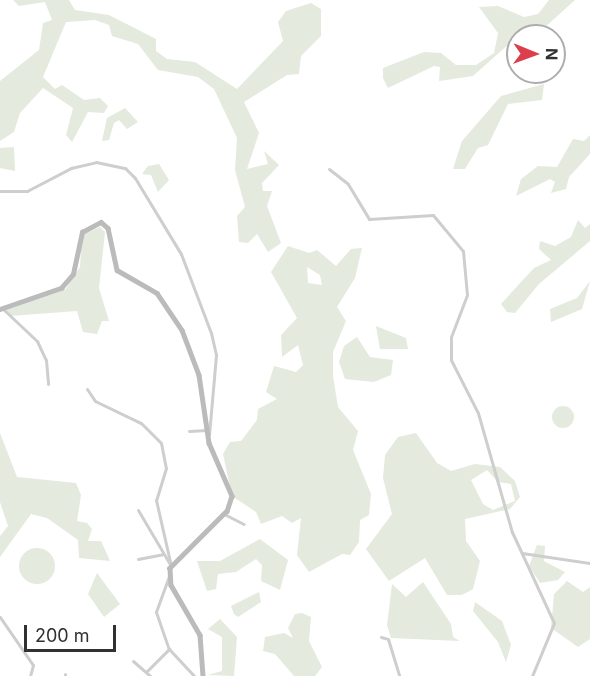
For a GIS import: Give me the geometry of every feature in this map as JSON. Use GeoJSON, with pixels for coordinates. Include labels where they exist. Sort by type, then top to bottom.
{"type":"FeatureCollection","features":[{"type":"Feature","properties":{"kind":"main road"},"geometry":{"type":"LineString","coordinates":[[1,309],[61,288],[73,274],[82,231],[104,224],[117,270],[157,293],[190,345],[208,443],[231,492],[224,514],[171,566],[169,576],[200,635],[203,676]]}},
{"type":"Feature","properties":{"kind":"street"},"geometry":{"type":"LineString","coordinates":[[0,191],[27,191],[71,168],[96,162],[124,168],[135,178],[181,254],[211,333],[216,355],[208,443]]}},
{"type":"Feature","properties":{"kind":"street"},"geometry":{"type":"LineString","coordinates":[[329,169],[348,184],[369,219],[433,215],[458,240],[468,295],[451,337],[451,360],[478,413],[522,553],[554,623],[532,676]]}},
{"type":"Feature","properties":{"kind":"street"},"geometry":{"type":"LineString","coordinates":[[1,309],[37,341],[46,360],[48,384]]}},
{"type":"Feature","properties":{"kind":"street"},"geometry":{"type":"LineString","coordinates":[[87,389],[95,402],[141,423],[161,443],[166,468],[156,500],[171,566]]}},
{"type":"Feature","properties":{"kind":"street"},"geometry":{"type":"LineString","coordinates":[[189,431],[207,430]]}},
{"type":"Feature","properties":{"kind":"street"},"geometry":{"type":"LineString","coordinates":[[138,510],[171,566]]}},
{"type":"Feature","properties":{"kind":"street"},"geometry":{"type":"LineString","coordinates":[[224,514],[244,524]]}},
{"type":"Feature","properties":{"kind":"street"},"geometry":{"type":"LineString","coordinates":[[522,553],[590,563]]}},
{"type":"Feature","properties":{"kind":"street"},"geometry":{"type":"LineString","coordinates":[[138,559],[163,554]]}},
{"type":"Feature","properties":{"kind":"street"},"geometry":{"type":"LineString","coordinates":[[169,576],[156,612],[169,649],[194,676]]}},
{"type":"Feature","properties":{"kind":"street"},"geometry":{"type":"LineString","coordinates":[[0,617],[33,664],[30,676]]}},
{"type":"Feature","properties":{"kind":"street"},"geometry":{"type":"LineString","coordinates":[[381,637],[388,639],[399,676]]}},
{"type":"Feature","properties":{"kind":"street"},"geometry":{"type":"LineString","coordinates":[[146,672],[169,649]]}},
{"type":"Feature","properties":{"kind":"street"},"geometry":{"type":"LineString","coordinates":[[133,661],[150,676]]}},
{"type":"Feature","properties":{"kind":"shaded area"},"geometry":{"type":"Polygon","coordinates":[[[13,0],[69,0],[75,10],[109,15],[156,39],[156,51],[167,59],[195,62],[237,89],[283,41],[278,22],[286,11],[311,3],[321,9],[321,36],[301,56],[299,74],[287,75],[244,102],[259,133],[247,169],[268,164],[264,151],[279,165],[262,183],[263,191],[272,191],[267,206],[281,243],[268,252],[257,234],[248,243],[239,242],[237,216],[245,207],[235,170],[237,138],[214,89],[198,77],[158,70],[138,44],[112,36],[109,25],[95,20],[66,22],[43,77],[55,89],[62,85],[84,100],[100,98],[108,106],[104,113],[88,112],[72,142],[66,135],[73,108],[43,88],[20,113],[14,132],[0,141],[0,81],[39,50],[43,23],[52,20],[45,2],[19,6],[13,0]]]}},
{"type":"Feature","properties":{"kind":"shaded area"},"geometry":{"type":"Polygon","coordinates":[[[549,0],[575,0],[548,24],[506,24],[506,47],[473,76],[439,81],[440,67],[434,66],[388,88],[383,78],[383,68],[424,52],[441,53],[456,65],[476,65],[494,53],[498,33],[479,7],[498,6],[524,17],[538,14],[549,0]]]}},
{"type":"Feature","properties":{"kind":"shaded area"},"geometry":{"type":"Polygon","coordinates":[[[544,84],[542,100],[508,104],[488,145],[478,148],[465,169],[453,169],[462,141],[501,96],[544,84]]]}},
{"type":"Feature","properties":{"kind":"shaded area"},"geometry":{"type":"Polygon","coordinates":[[[125,108],[138,122],[127,129],[119,120],[114,123],[109,140],[102,141],[107,118],[125,108]]]}},
{"type":"Feature","properties":{"kind":"shaded area"},"geometry":{"type":"Polygon","coordinates":[[[590,135],[590,154],[569,177],[566,189],[551,193],[555,182],[550,179],[516,196],[521,179],[538,166],[557,167],[573,139],[584,141],[590,135]]]}},
{"type":"Feature","properties":{"kind":"shaded area"},"geometry":{"type":"Polygon","coordinates":[[[14,147],[15,171],[0,168],[0,148],[14,147]]]}},
{"type":"Feature","properties":{"kind":"shaded area"},"geometry":{"type":"Polygon","coordinates":[[[159,164],[169,180],[158,192],[151,175],[142,174],[148,166],[159,164]]]}},
{"type":"Feature","properties":{"kind":"shaded area"},"geometry":{"type":"Polygon","coordinates":[[[578,220],[585,228],[590,224],[590,241],[539,284],[515,313],[507,312],[501,304],[534,268],[551,260],[539,249],[540,241],[555,246],[571,237],[578,220]]]}},
{"type":"Feature","properties":{"kind":"shaded area"},"geometry":{"type":"Polygon","coordinates":[[[100,227],[105,232],[99,288],[109,321],[102,321],[97,334],[83,332],[77,311],[10,316],[6,310],[65,290],[80,267],[82,235],[100,227]]]}},
{"type":"Feature","properties":{"kind":"shaded area"},"geometry":{"type":"Polygon","coordinates":[[[288,246],[309,253],[317,250],[336,266],[351,249],[362,248],[355,278],[337,307],[346,321],[333,352],[333,376],[338,407],[358,431],[353,450],[371,494],[369,515],[360,520],[359,542],[350,555],[342,554],[309,572],[297,555],[301,518],[292,523],[282,516],[261,524],[256,512],[232,496],[223,454],[230,442],[241,441],[257,420],[258,409],[277,399],[266,392],[274,366],[296,372],[303,365],[298,345],[282,357],[281,335],[297,318],[271,272],[288,246]],[[307,267],[308,283],[322,285],[320,275],[307,267]]]}},
{"type":"Feature","properties":{"kind":"shaded area"},"geometry":{"type":"Polygon","coordinates":[[[590,281],[582,309],[551,322],[550,309],[577,298],[590,281]]]}},
{"type":"Feature","properties":{"kind":"shaded area"},"geometry":{"type":"Polygon","coordinates":[[[376,326],[406,338],[408,349],[380,349],[376,326]]]}},
{"type":"Feature","properties":{"kind":"shaded area"},"geometry":{"type":"Polygon","coordinates":[[[357,337],[370,357],[393,360],[391,375],[374,382],[345,379],[339,362],[344,346],[357,337]]]}},
{"type":"Feature","properties":{"kind":"shaded area"},"geometry":{"type":"Polygon","coordinates":[[[563,406],[571,409],[574,417],[571,425],[563,428],[555,425],[552,417],[555,409],[563,406]]]}},
{"type":"Feature","properties":{"kind":"shaded area"},"geometry":{"type":"Polygon","coordinates":[[[0,433],[17,477],[76,483],[81,495],[77,521],[87,523],[92,529],[88,541],[101,541],[110,561],[79,558],[78,540],[47,518],[31,514],[0,557],[0,536],[8,526],[0,502],[0,433]]]}},
{"type":"Feature","properties":{"kind":"shaded area"},"geometry":{"type":"Polygon","coordinates":[[[416,433],[437,463],[451,471],[475,464],[500,467],[515,481],[520,497],[510,509],[465,519],[466,541],[480,561],[473,589],[462,595],[447,595],[425,558],[389,581],[366,549],[392,514],[383,478],[385,455],[398,437],[416,433]],[[487,470],[471,480],[483,504],[493,510],[515,501],[511,484],[498,482],[487,470]]]}},
{"type":"Feature","properties":{"kind":"shaded area"},"geometry":{"type":"Polygon","coordinates":[[[260,539],[288,560],[280,590],[261,581],[262,565],[256,559],[236,572],[218,574],[216,589],[207,591],[197,561],[220,561],[260,539]]]}},
{"type":"Feature","properties":{"kind":"shaded area"},"geometry":{"type":"Polygon","coordinates":[[[537,545],[545,546],[544,561],[565,572],[558,580],[540,583],[529,566],[537,545]]]}},
{"type":"Feature","properties":{"kind":"shaded area"},"geometry":{"type":"Polygon","coordinates":[[[37,548],[50,553],[55,566],[50,579],[37,584],[24,579],[19,566],[24,553],[37,548]]]}},
{"type":"Feature","properties":{"kind":"shaded area"},"geometry":{"type":"Polygon","coordinates":[[[97,573],[120,604],[104,617],[88,594],[97,573]]]}},
{"type":"Feature","properties":{"kind":"shaded area"},"geometry":{"type":"Polygon","coordinates":[[[567,581],[583,592],[590,587],[590,639],[578,647],[551,628],[554,594],[567,581]]]}},
{"type":"Feature","properties":{"kind":"shaded area"},"geometry":{"type":"Polygon","coordinates":[[[423,582],[451,624],[453,637],[460,641],[391,638],[387,625],[392,584],[406,597],[423,582]]]}},
{"type":"Feature","properties":{"kind":"shaded area"},"geometry":{"type":"Polygon","coordinates":[[[259,592],[261,602],[238,617],[234,614],[231,606],[259,592]]]}},
{"type":"Feature","properties":{"kind":"shaded area"},"geometry":{"type":"Polygon","coordinates":[[[475,602],[502,621],[511,645],[506,662],[498,642],[473,611],[475,602]]]}},
{"type":"Feature","properties":{"kind":"shaded area"},"geometry":{"type":"Polygon","coordinates":[[[302,613],[311,617],[309,641],[322,667],[315,676],[294,676],[275,654],[263,651],[265,637],[284,633],[293,638],[288,628],[295,614],[302,613]]]}},
{"type":"Feature","properties":{"kind":"shaded area"},"geometry":{"type":"Polygon","coordinates":[[[220,619],[237,637],[234,676],[208,675],[222,671],[222,637],[208,629],[220,619]]]}}]}
